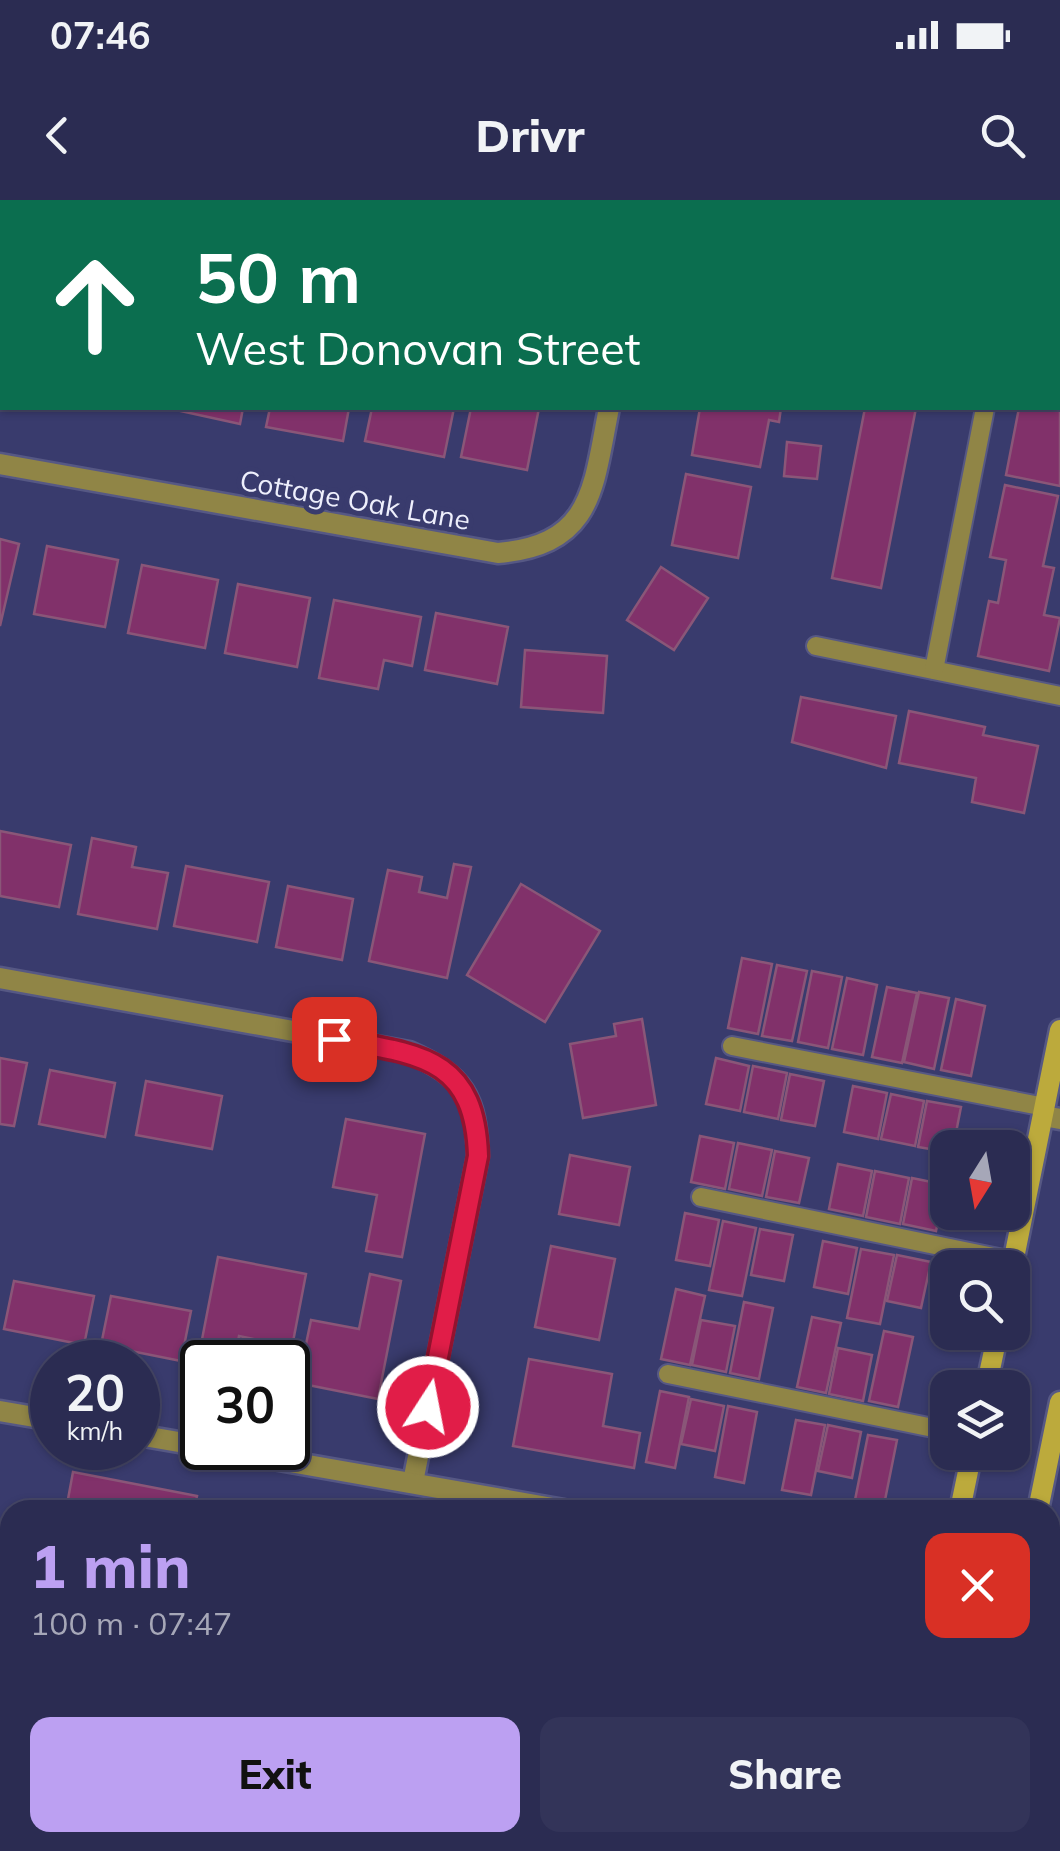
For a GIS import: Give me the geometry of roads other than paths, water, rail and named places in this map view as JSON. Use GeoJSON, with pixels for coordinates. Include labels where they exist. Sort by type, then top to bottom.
{"type":"FeatureCollection","features":[{"type":"Feature","properties":{"kind":"main road"},"geometry":{"type":"LineString","coordinates":[[1016,1250],[1050,1114],[1060,1030]]}},
{"type":"Feature","properties":{"kind":"main road"},"geometry":{"type":"LineString","coordinates":[[1040,1500],[1060,1402]]}},
{"type":"Feature","properties":{"kind":"main road"},"geometry":{"type":"LineString","coordinates":[[962,1500],[968,1470]]}},
{"type":"Feature","properties":{"kind":"street","name":"Cottage Oak Lane"},"geometry":{"type":"LineString","coordinates":[[0,464],[498,553],[536,550],[576,522],[593,488],[608,410]]}},
{"type":"Feature","properties":{"kind":"street"},"geometry":{"type":"LineString","coordinates":[[0,978],[409,1052],[444,1067],[465,1089],[476,1122],[478,1156],[413,1482]]}},
{"type":"Feature","properties":{"kind":"street"},"geometry":{"type":"LineString","coordinates":[[0,1411],[30,1416]]}},
{"type":"Feature","properties":{"kind":"street"},"geometry":{"type":"LineString","coordinates":[[310,1465],[510,1500]]}},
{"type":"Feature","properties":{"kind":"lane"},"geometry":{"type":"LineString","coordinates":[[934,670],[985,410]]}},
{"type":"Feature","properties":{"kind":"lane"},"geometry":{"type":"LineString","coordinates":[[816,646],[1060,696]]}},
{"type":"Feature","properties":{"kind":"lane"},"geometry":{"type":"LineString","coordinates":[[732,1046],[1050,1114]]}},
{"type":"Feature","properties":{"kind":"lane"},"geometry":{"type":"LineString","coordinates":[[701,1198],[946,1250]]}},
{"type":"Feature","properties":{"kind":"lane"},"geometry":{"type":"LineString","coordinates":[[668,1374],[930,1428]]}}]}
